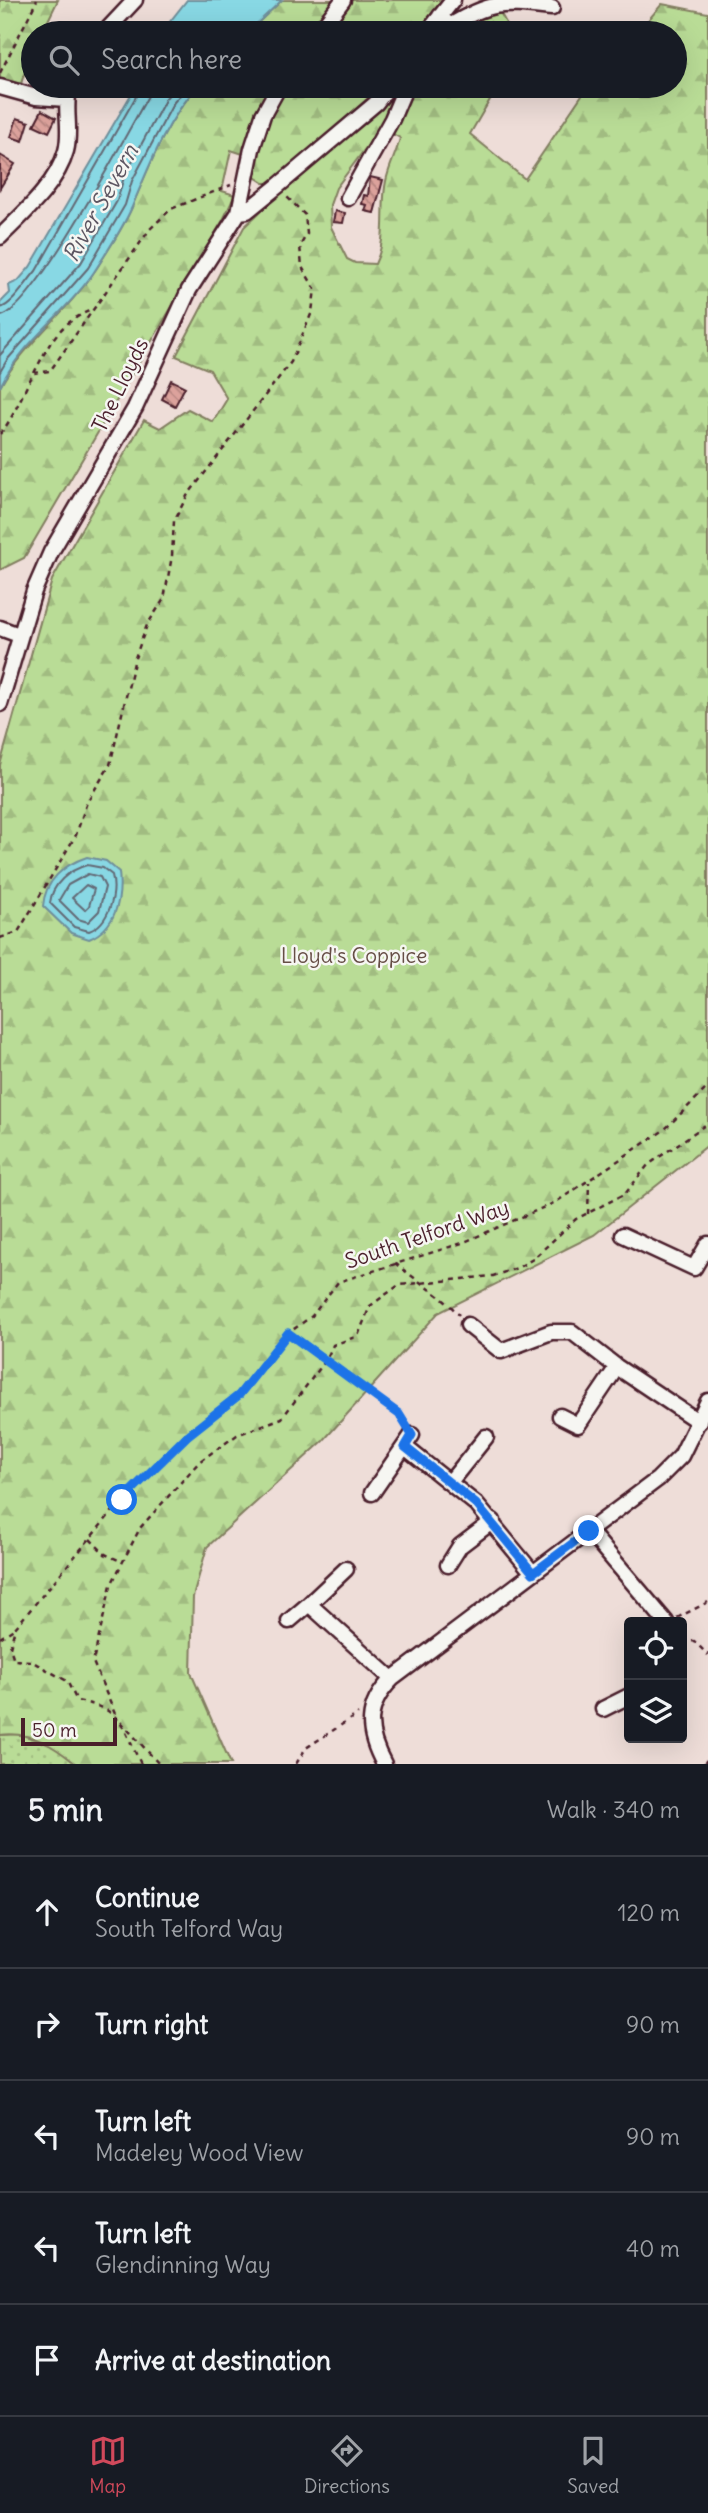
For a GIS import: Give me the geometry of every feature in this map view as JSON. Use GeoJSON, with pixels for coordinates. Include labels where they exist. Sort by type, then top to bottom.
{"type":"FeatureCollection","features":[{"type":"Feature","properties":{"kind":"street"},"geometry":{"type":"LineString","coordinates":[[115,21],[135,0]]}},
{"type":"Feature","properties":{"kind":"street"},"geometry":{"type":"LineString","coordinates":[[327,21],[343,0]]}},
{"type":"Feature","properties":{"kind":"street"},"geometry":{"type":"LineString","coordinates":[[445,21],[453,0]]}},
{"type":"Feature","properties":{"kind":"street"},"geometry":{"type":"LineString","coordinates":[[452,21],[476,8],[498,3],[552,8]]}},
{"type":"Feature","properties":{"kind":"street"},"geometry":{"type":"LineString","coordinates":[[1,83],[21,91]]}},
{"type":"Feature","properties":{"kind":"street"},"geometry":{"type":"LineString","coordinates":[[0,237],[44,190],[58,169],[66,151],[69,98]]}},
{"type":"Feature","properties":{"kind":"street","name":"The Lloyds"},"geometry":{"type":"LineString","coordinates":[[0,704],[33,591],[51,552],[135,408],[189,290],[239,212],[263,115],[272,98]]}},
{"type":"Feature","properties":{"kind":"street"},"geometry":{"type":"LineString","coordinates":[[239,212],[247,211],[277,187],[380,98]]}},
{"type":"Feature","properties":{"kind":"street"},"geometry":{"type":"LineString","coordinates":[[348,198],[401,98]]}},
{"type":"Feature","properties":{"kind":"street"},"geometry":{"type":"LineString","coordinates":[[247,179],[277,187]]}},
{"type":"Feature","properties":{"kind":"street"},"geometry":{"type":"LineString","coordinates":[[0,628],[19,635]]}},
{"type":"Feature","properties":{"kind":"street"},"geometry":{"type":"LineString","coordinates":[[623,1235],[694,1268],[708,1244]]}},
{"type":"Feature","properties":{"kind":"street"},"geometry":{"type":"LineString","coordinates":[[468,1325],[501,1351],[551,1332],[572,1332],[617,1367],[699,1422]]}},
{"type":"Feature","properties":{"kind":"street"},"geometry":{"type":"LineString","coordinates":[[560,1416],[578,1425],[617,1367]]}},
{"type":"Feature","properties":{"kind":"street"},"geometry":{"type":"LineString","coordinates":[[384,1764],[370,1731],[373,1704],[392,1679],[658,1479],[681,1456],[708,1401]]}},
{"type":"Feature","properties":{"kind":"street"},"geometry":{"type":"LineString","coordinates":[[450,1482],[486,1437]]}},
{"type":"Feature","properties":{"kind":"street"},"geometry":{"type":"LineString","coordinates":[[372,1493],[409,1441],[493,1521],[533,1573]]}},
{"type":"Feature","properties":{"kind":"street"},"geometry":{"type":"LineString","coordinates":[[448,1565],[460,1546],[493,1521]]}},
{"type":"Feature","properties":{"kind":"street"},"geometry":{"type":"LineString","coordinates":[[589,1531],[663,1617]]}},
{"type":"Feature","properties":{"kind":"street"},"geometry":{"type":"LineString","coordinates":[[289,1621],[346,1569]]}},
{"type":"Feature","properties":{"kind":"street"},"geometry":{"type":"LineString","coordinates":[[309,1604],[392,1679]]}},
{"type":"Feature","properties":{"kind":"street"},"geometry":{"type":"LineString","coordinates":[[603,1709],[624,1698]]}},
{"type":"Feature","properties":{"kind":"path"},"geometry":{"type":"LineString","coordinates":[[28,21],[37,0]]}},
{"type":"Feature","properties":{"kind":"path"},"geometry":{"type":"LineString","coordinates":[[1,83],[21,37]]}},
{"type":"Feature","properties":{"kind":"path"},"geometry":{"type":"LineString","coordinates":[[34,373],[50,371],[150,229],[171,209],[247,179]]}},
{"type":"Feature","properties":{"kind":"path"},"geometry":{"type":"LineString","coordinates":[[0,938],[18,932],[76,835],[87,802],[110,765],[135,658],[147,625],[164,599],[172,556],[174,521],[187,496],[219,452],[291,362],[312,312],[315,289],[302,267],[300,246],[307,234],[305,215],[277,187]]}},
{"type":"Feature","properties":{"kind":"path"},"geometry":{"type":"LineString","coordinates":[[0,434],[11,420],[18,398],[55,333],[74,318],[93,309]]}},
{"type":"Feature","properties":{"kind":"path","name":"South Telford Way"},"geometry":{"type":"LineString","coordinates":[[0,1638],[15,1628],[122,1500],[187,1436],[239,1395],[288,1333],[312,1316],[338,1282],[490,1232],[556,1202],[664,1130],[708,1087]]}},
{"type":"Feature","properties":{"kind":"path"},"geometry":{"type":"LineString","coordinates":[[141,1764],[117,1718],[93,1662],[111,1585],[140,1528],[200,1461],[237,1434],[282,1418],[326,1360],[333,1345],[358,1336],[370,1306],[399,1285],[493,1276],[517,1268],[533,1259],[576,1219],[625,1194],[648,1165],[708,1123]]}},
{"type":"Feature","properties":{"kind":"path"},"geometry":{"type":"LineString","coordinates":[[588,1213],[589,1180]]}},
{"type":"Feature","properties":{"kind":"path"},"geometry":{"type":"LineString","coordinates":[[395,1263],[418,1283],[443,1297],[468,1325]]}},
{"type":"Feature","properties":{"kind":"path"},"geometry":{"type":"LineString","coordinates":[[288,1333],[399,1414],[409,1441]]}},
{"type":"Feature","properties":{"kind":"path"},"geometry":{"type":"LineString","coordinates":[[90,1539],[105,1554],[123,1562]]}},
{"type":"Feature","properties":{"kind":"path"},"geometry":{"type":"LineString","coordinates":[[677,1617],[708,1602]]}},
{"type":"Feature","properties":{"kind":"path"},"geometry":{"type":"LineString","coordinates":[[15,1628],[10,1647],[14,1660],[31,1661],[67,1681],[77,1701],[104,1706],[159,1764]]}},
{"type":"Feature","properties":{"kind":"path"},"geometry":{"type":"LineString","coordinates":[[687,1642],[694,1641],[708,1655]]}},
{"type":"Feature","properties":{"kind":"path"},"geometry":{"type":"LineString","coordinates":[[296,1764],[306,1748],[373,1704]]}},
{"type":"Feature","properties":{"kind":"path"},"geometry":{"type":"LineString","coordinates":[[704,1764],[708,1758]]}},
{"type":"Feature","properties":{"kind":"green space"},"geometry":{"type":"Polygon","coordinates":[[[0,0],[58,0],[48,21],[21,21],[21,84],[0,79],[0,0]]]}},
{"type":"Feature","properties":{"kind":"green space"},"geometry":{"type":"Polygon","coordinates":[[[282,0],[444,0],[427,21],[260,21],[282,0]]]}},
{"type":"Feature","properties":{"kind":"green space","name":"Lloyd's Coppice"},"geometry":{"type":"Polygon","coordinates":[[[662,4],[708,13],[708,1145],[594,1235],[438,1313],[323,1441],[207,1547],[193,1597],[191,1673],[231,1764],[76,1764],[59,1751],[32,1737],[0,1735],[0,765],[52,580],[144,420],[160,428],[188,409],[213,422],[227,399],[210,370],[176,356],[244,227],[382,98],[398,98],[393,111],[336,188],[330,205],[331,227],[347,259],[355,263],[375,264],[383,234],[384,191],[400,138],[391,133],[407,98],[491,98],[470,134],[525,179],[580,98],[687,98],[687,21],[647,21],[662,4]]]}},
{"type":"Feature","properties":{"kind":"green space"},"geometry":{"type":"Polygon","coordinates":[[[505,7],[501,14],[505,21],[470,21],[478,15],[505,7]]]}},
{"type":"Feature","properties":{"kind":"green space"},"geometry":{"type":"Polygon","coordinates":[[[368,98],[274,183],[264,183],[253,176],[255,158],[231,150],[222,191],[235,195],[223,220],[24,558],[0,570],[0,387],[21,356],[94,272],[128,215],[168,128],[187,99],[368,98]]]}},
{"type":"Feature","properties":{"kind":"green space"},"geometry":{"type":"Polygon","coordinates":[[[20,1734],[56,1747],[76,1764],[0,1764],[0,1735],[20,1734]]]}},
{"type":"Feature","properties":{"kind":"water"},"geometry":{"type":"Polygon","coordinates":[[[187,0],[282,0],[260,21],[170,21],[187,0]]]}},
{"type":"Feature","properties":{"kind":"water","name":"River Severn"},"geometry":{"type":"Polygon","coordinates":[[[129,98],[188,98],[168,128],[128,215],[94,272],[20,356],[0,387],[0,303],[10,293],[9,285],[18,281],[30,267],[129,98]]]}},
{"type":"Feature","properties":{"kind":"water"},"geometry":{"type":"Polygon","coordinates":[[[87,857],[106,861],[119,872],[120,882],[118,902],[111,920],[105,928],[89,939],[71,933],[43,906],[47,889],[57,875],[87,857]]]}},
{"type":"Feature","properties":{"kind":"building"},"geometry":{"type":"Polygon","coordinates":[[[42,110],[56,118],[49,132],[34,125],[42,110]]]}},
{"type":"Feature","properties":{"kind":"building"},"geometry":{"type":"Polygon","coordinates":[[[17,118],[29,122],[23,141],[11,137],[17,118]]]}},
{"type":"Feature","properties":{"kind":"building"},"geometry":{"type":"Polygon","coordinates":[[[0,155],[15,164],[0,188],[0,155]]]}},
{"type":"Feature","properties":{"kind":"building"},"geometry":{"type":"Polygon","coordinates":[[[370,177],[383,180],[374,213],[365,211],[367,205],[362,204],[364,195],[368,196],[370,177]]]}},
{"type":"Feature","properties":{"kind":"building"},"geometry":{"type":"Polygon","coordinates":[[[335,211],[345,213],[343,223],[333,222],[335,211]]]}},
{"type":"Feature","properties":{"kind":"building"},"geometry":{"type":"Polygon","coordinates":[[[171,380],[185,387],[175,406],[162,399],[171,380]]]}},
{"type":"Feature","properties":{"kind":"route"},"geometry":{"type":"LineString","coordinates":[[122,1500],[187,1436],[239,1395],[288,1333],[399,1414],[412,1435],[405,1447],[462,1490],[493,1521],[533,1573],[589,1531]]}}]}
